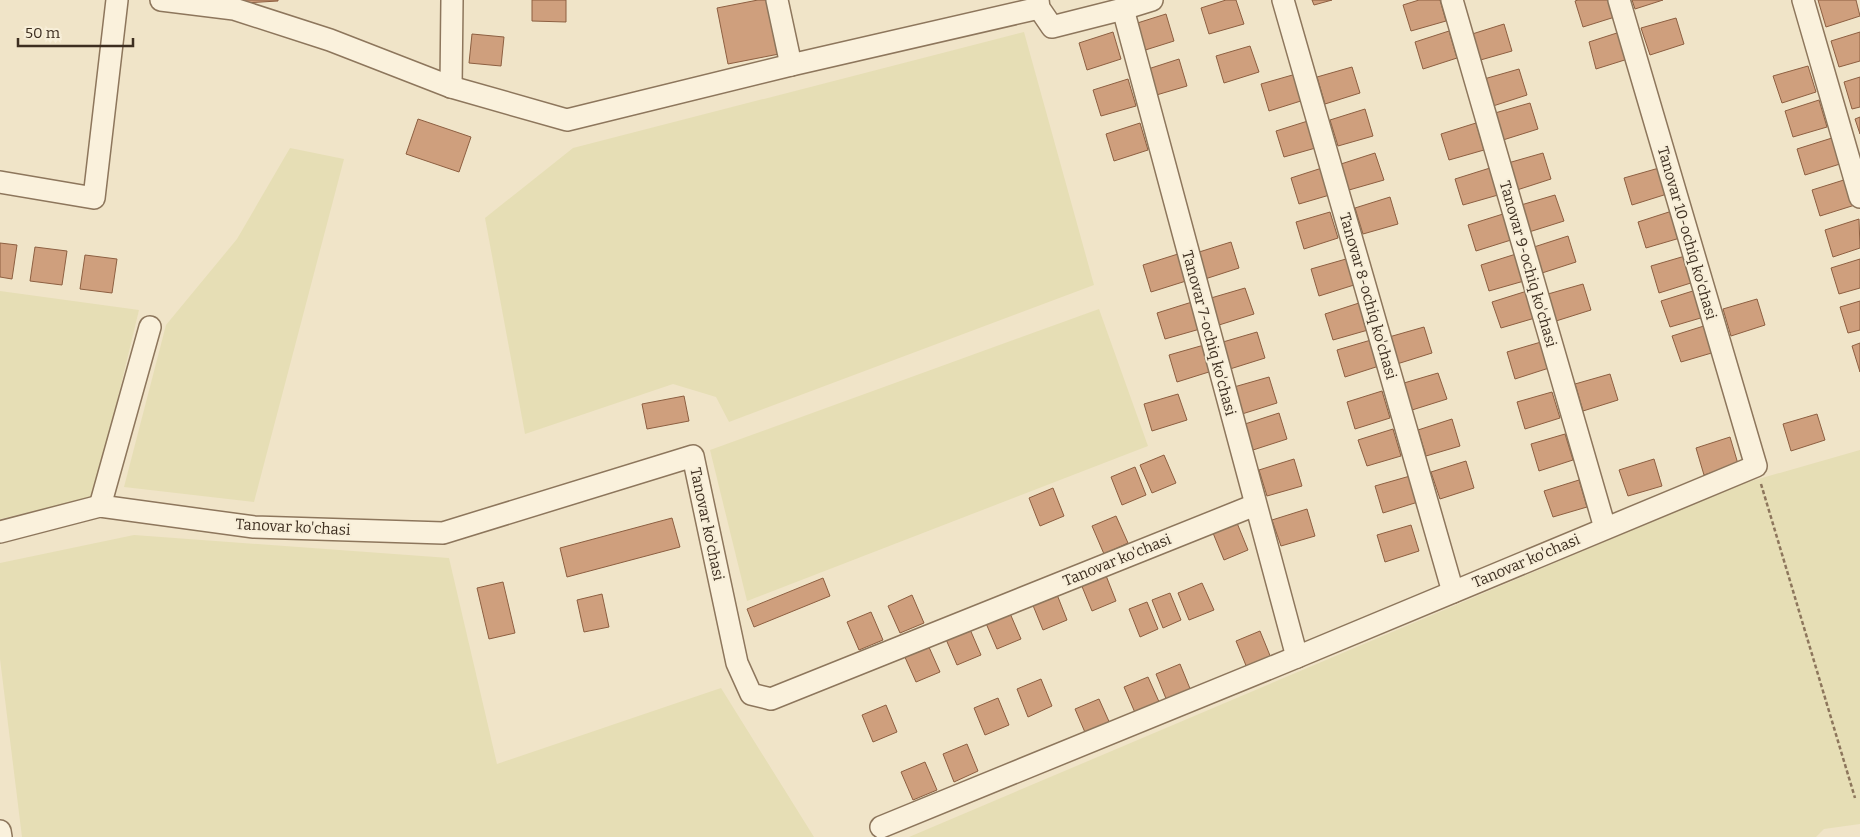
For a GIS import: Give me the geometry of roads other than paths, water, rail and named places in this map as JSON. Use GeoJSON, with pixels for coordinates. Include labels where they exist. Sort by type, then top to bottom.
{"type":"FeatureCollection","features":[{"type":"Feature","properties":{"kind":"street"},"geometry":{"type":"LineString","coordinates":[[0,182],[94,198],[116,0]]}},
{"type":"Feature","properties":{"kind":"street"},"geometry":{"type":"LineString","coordinates":[[161,0],[234,4],[451,87],[567,120],[1038,4],[1052,27],[1123,10],[1152,0]]}},
{"type":"Feature","properties":{"kind":"street"},"geometry":{"type":"LineString","coordinates":[[451,87],[452,0]]}},
{"type":"Feature","properties":{"kind":"street"},"geometry":{"type":"LineString","coordinates":[[777,0],[791,65]]}},
{"type":"Feature","properties":{"kind":"street","name":"Tanovar 8-ochiq ko'chasi"},"geometry":{"type":"LineString","coordinates":[[1283,0],[1452,592]]}},
{"type":"Feature","properties":{"kind":"street","name":"Tanovar 9-ochiq ko'chasi"},"geometry":{"type":"LineString","coordinates":[[1452,0],[1605,528]]}},
{"type":"Feature","properties":{"kind":"street","name":"Tanovar 10-ochiq ko'chasi"},"geometry":{"type":"LineString","coordinates":[[1619,0],[1756,466]]}},
{"type":"Feature","properties":{"kind":"street"},"geometry":{"type":"LineString","coordinates":[[1803,0],[1860,197]]}},
{"type":"Feature","properties":{"kind":"street","name":"Tanovar 7-ochiq ko'chasi"},"geometry":{"type":"LineString","coordinates":[[1123,10],[1297,657]]}},
{"type":"Feature","properties":{"kind":"street"},"geometry":{"type":"LineString","coordinates":[[100,506],[150,327]]}},
{"type":"Feature","properties":{"kind":"street","name":"Tanovar ko'chasi"},"geometry":{"type":"LineString","coordinates":[[0,532],[100,506],[254,527],[443,533],[693,456],[738,663],[751,694],[771,699],[1255,505]]}},
{"type":"Feature","properties":{"kind":"street","name":"Tanovar ko'chasi"},"geometry":{"type":"LineString","coordinates":[[881,827],[1297,657],[1756,466]]}},
{"type":"Feature","properties":{"kind":"street"},"geometry":{"type":"LineString","coordinates":[[0,831],[1,837]]}}]}
